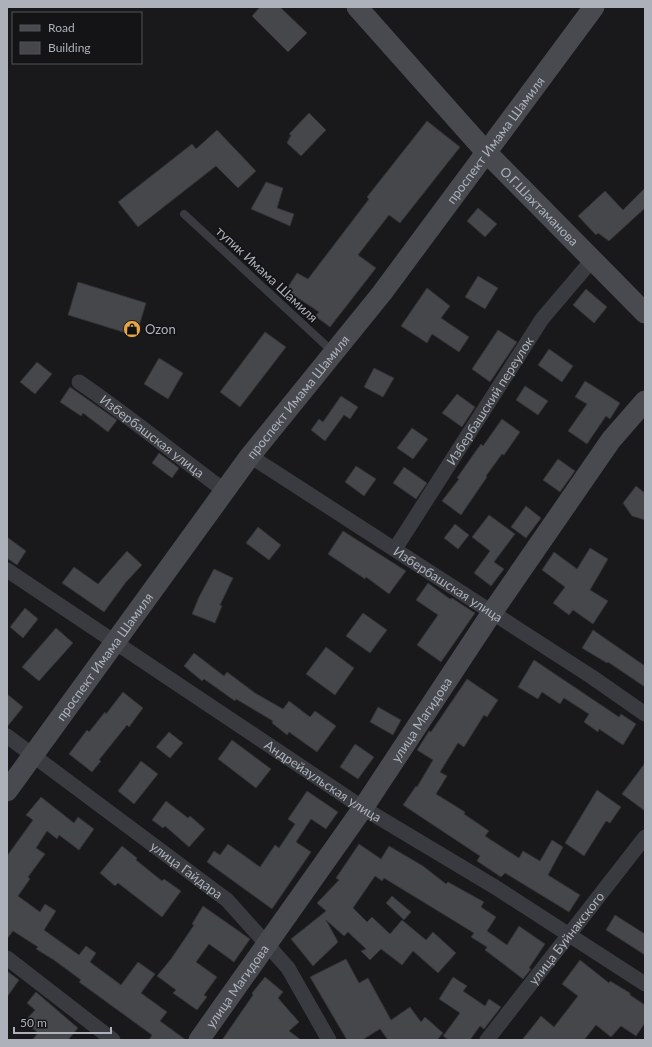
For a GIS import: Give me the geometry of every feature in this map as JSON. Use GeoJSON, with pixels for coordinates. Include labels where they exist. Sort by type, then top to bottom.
{"type":"FeatureCollection","features":[{"type":"Feature","properties":{"kind":"main road","name":"О.Г.Шахтаманова"},"geometry":{"type":"LineString","coordinates":[[357,7],[486,152],[593,259],[645,314]]}},
{"type":"Feature","properties":{"kind":"main road","name":"проспект Имама Шамиля"},"geometry":{"type":"LineString","coordinates":[[7,791],[250,456],[382,293],[594,7]]}},
{"type":"Feature","properties":{"kind":"main road","name":"улица Магидова"},"geometry":{"type":"LineString","coordinates":[[199,1040],[363,808],[491,614],[611,440],[645,400]]}},
{"type":"Feature","properties":{"kind":"street","name":"Избербашский переулок"},"geometry":{"type":"LineString","coordinates":[[395,549],[542,319],[593,259]]}},
{"type":"Feature","properties":{"kind":"street","name":"Избербашская улица"},"geometry":{"type":"LineString","coordinates":[[79,382],[118,409],[162,445],[225,491]]}},
{"type":"Feature","properties":{"kind":"street","name":"Избербашская улица"},"geometry":{"type":"LineString","coordinates":[[250,456],[395,549],[491,614],[592,677],[645,714]]}},
{"type":"Feature","properties":{"kind":"street","name":"Андрейаульская улица"},"geometry":{"type":"LineString","coordinates":[[7,570],[363,808],[495,887],[645,984]]}},
{"type":"Feature","properties":{"kind":"street","name":"улица Гайдара"},"geometry":{"type":"LineString","coordinates":[[7,736],[99,803],[227,900],[288,968],[329,1040]]}},
{"type":"Feature","properties":{"kind":"street","name":"улица Буйнакского"},"geometry":{"type":"LineString","coordinates":[[487,1040],[645,837]]}},
{"type":"Feature","properties":{"kind":"street"},"geometry":{"type":"LineString","coordinates":[[7,958],[113,1040]]}},
{"type":"Feature","properties":{"kind":"lane","name":"тупик Имама Шамиля"},"geometry":{"type":"LineString","coordinates":[[184,214],[334,352]]}},
{"type":"Feature","properties":{"kind":"building"},"geometry":{"type":"Polygon","coordinates":[[[260,7],[280,7],[307,33],[288,52],[252,16],[260,7]]]}},
{"type":"Feature","properties":{"kind":"building"},"geometry":{"type":"Polygon","coordinates":[[[309,113],[326,130],[301,156],[287,143],[291,135],[289,134],[309,113]]]}},
{"type":"Feature","properties":{"kind":"building"},"geometry":{"type":"Polygon","coordinates":[[[427,121],[460,147],[400,223],[389,215],[358,255],[376,268],[330,327],[315,316],[319,312],[286,290],[297,273],[308,279],[369,199],[367,197],[427,121]]]}},
{"type":"Feature","properties":{"kind":"building"},"geometry":{"type":"Polygon","coordinates":[[[217,130],[256,171],[238,188],[216,166],[138,227],[118,202],[192,144],[196,149],[217,130]]]}},
{"type":"Feature","properties":{"kind":"building"},"geometry":{"type":"Polygon","coordinates":[[[266,182],[283,188],[277,208],[294,214],[290,226],[251,209],[266,182]]]}},
{"type":"Feature","properties":{"kind":"building"},"geometry":{"type":"Polygon","coordinates":[[[645,188],[645,208],[609,241],[598,233],[596,235],[578,216],[605,191],[623,210],[645,188]]]}},
{"type":"Feature","properties":{"kind":"building"},"geometry":{"type":"Polygon","coordinates":[[[478,208],[497,224],[485,237],[467,221],[478,208]]]}},
{"type":"Feature","properties":{"kind":"building"},"geometry":{"type":"Polygon","coordinates":[[[478,276],[498,288],[485,309],[465,297],[478,276]]]}},
{"type":"Feature","properties":{"kind":"building"},"geometry":{"type":"Polygon","coordinates":[[[78,282],[146,303],[136,336],[68,315],[78,282]]]}},
{"type":"Feature","properties":{"kind":"building"},"geometry":{"type":"Polygon","coordinates":[[[427,288],[450,306],[441,318],[469,337],[459,352],[432,334],[427,343],[401,326],[427,288]]]}},
{"type":"Feature","properties":{"kind":"building"},"geometry":{"type":"Polygon","coordinates":[[[586,289],[607,307],[594,323],[573,305],[586,289]]]}},
{"type":"Feature","properties":{"kind":"building"},"geometry":{"type":"Polygon","coordinates":[[[498,330],[517,342],[490,382],[472,369],[498,330]]]}},
{"type":"Feature","properties":{"kind":"building"},"geometry":{"type":"Polygon","coordinates":[[[265,332],[286,347],[240,407],[220,392],[265,332]]]}},
{"type":"Feature","properties":{"kind":"building"},"geometry":{"type":"Polygon","coordinates":[[[549,349],[573,366],[562,382],[538,365],[549,349]]]}},
{"type":"Feature","properties":{"kind":"building"},"geometry":{"type":"Polygon","coordinates":[[[159,358],[183,373],[168,399],[144,384],[159,358]]]}},
{"type":"Feature","properties":{"kind":"building"},"geometry":{"type":"Polygon","coordinates":[[[37,362],[52,374],[35,394],[20,382],[37,362]]]}},
{"type":"Feature","properties":{"kind":"building"},"geometry":{"type":"Polygon","coordinates":[[[374,368],[394,378],[383,397],[364,387],[374,368]]]}},
{"type":"Feature","properties":{"kind":"building"},"geometry":{"type":"Polygon","coordinates":[[[585,381],[620,403],[610,419],[606,416],[587,444],[568,431],[587,404],[575,397],[585,381]]]}},
{"type":"Feature","properties":{"kind":"building"},"geometry":{"type":"Polygon","coordinates":[[[525,386],[548,401],[538,415],[516,400],[525,386]]]}},
{"type":"Feature","properties":{"kind":"building"},"geometry":{"type":"Polygon","coordinates":[[[70,387],[117,420],[108,432],[83,413],[81,416],[60,402],[70,387]]]}},
{"type":"Feature","properties":{"kind":"building"},"geometry":{"type":"Polygon","coordinates":[[[457,394],[475,407],[462,427],[442,413],[457,394]]]}},
{"type":"Feature","properties":{"kind":"building"},"geometry":{"type":"Polygon","coordinates":[[[341,396],[358,407],[350,419],[344,415],[325,441],[311,430],[319,419],[323,422],[341,396]]]}},
{"type":"Feature","properties":{"kind":"building"},"geometry":{"type":"Polygon","coordinates":[[[502,419],[520,432],[504,455],[502,454],[486,476],[487,477],[461,515],[442,501],[459,479],[457,478],[481,444],[483,446],[502,419]]]}},
{"type":"Feature","properties":{"kind":"building"},"geometry":{"type":"Polygon","coordinates":[[[412,428],[428,439],[413,459],[397,448],[412,428]]]}},
{"type":"Feature","properties":{"kind":"building"},"geometry":{"type":"Polygon","coordinates":[[[159,453],[179,468],[172,478],[152,463],[159,453]]]}},
{"type":"Feature","properties":{"kind":"building"},"geometry":{"type":"Polygon","coordinates":[[[558,459],[575,471],[560,492],[543,480],[558,459]]]}},
{"type":"Feature","properties":{"kind":"building"},"geometry":{"type":"Polygon","coordinates":[[[356,466],[376,479],[364,496],[345,482],[356,466]]]}},
{"type":"Feature","properties":{"kind":"building"},"geometry":{"type":"Polygon","coordinates":[[[404,467],[427,483],[416,499],[393,483],[404,467]]]}},
{"type":"Feature","properties":{"kind":"building"},"geometry":{"type":"Polygon","coordinates":[[[636,486],[645,493],[645,520],[632,516],[623,503],[636,486]]]}},
{"type":"Feature","properties":{"kind":"building"},"geometry":{"type":"Polygon","coordinates":[[[526,506],[541,518],[526,538],[511,527],[526,506]]]}},
{"type":"Feature","properties":{"kind":"building"},"geometry":{"type":"Polygon","coordinates":[[[489,515],[515,534],[494,562],[504,569],[491,586],[474,573],[490,551],[472,537],[489,515]]]}},
{"type":"Feature","properties":{"kind":"building"},"geometry":{"type":"Polygon","coordinates":[[[455,524],[469,535],[458,549],[444,538],[455,524]]]}},
{"type":"Feature","properties":{"kind":"building"},"geometry":{"type":"Polygon","coordinates":[[[258,527],[281,545],[269,560],[246,543],[258,527]]]}},
{"type":"Feature","properties":{"kind":"building"},"geometry":{"type":"Polygon","coordinates":[[[343,531],[406,571],[389,594],[366,577],[365,579],[328,554],[343,531]]]}},
{"type":"Feature","properties":{"kind":"building"},"geometry":{"type":"Polygon","coordinates":[[[7,537],[26,551],[17,565],[7,558],[7,537]]]}},
{"type":"Feature","properties":{"kind":"building"},"geometry":{"type":"Polygon","coordinates":[[[590,548],[608,559],[590,590],[608,601],[593,624],[573,610],[569,615],[553,603],[565,587],[542,570],[554,552],[577,569],[590,548]]]}},
{"type":"Feature","properties":{"kind":"building"},"geometry":{"type":"Polygon","coordinates":[[[127,551],[142,565],[126,582],[104,612],[62,583],[74,567],[98,584],[127,551]]]}},
{"type":"Feature","properties":{"kind":"building"},"geometry":{"type":"Polygon","coordinates":[[[214,569],[233,578],[220,605],[222,606],[215,623],[192,614],[214,569]]]}},
{"type":"Feature","properties":{"kind":"building"},"geometry":{"type":"Polygon","coordinates":[[[428,583],[450,599],[452,598],[475,613],[441,662],[417,645],[438,615],[416,600],[428,583]]]}},
{"type":"Feature","properties":{"kind":"building"},"geometry":{"type":"Polygon","coordinates":[[[25,608],[38,619],[23,638],[10,627],[25,608]]]}},
{"type":"Feature","properties":{"kind":"building"},"geometry":{"type":"Polygon","coordinates":[[[363,613],[387,630],[370,653],[346,636],[363,613]]]}},
{"type":"Feature","properties":{"kind":"building"},"geometry":{"type":"Polygon","coordinates":[[[56,628],[73,643],[39,681],[22,667],[56,628]]]}},
{"type":"Feature","properties":{"kind":"building"},"geometry":{"type":"Polygon","coordinates":[[[593,630],[645,666],[645,687],[608,662],[607,663],[582,648],[593,630]]]}},
{"type":"Feature","properties":{"kind":"building"},"geometry":{"type":"Polygon","coordinates":[[[326,647],[354,668],[335,695],[306,674],[326,647]]]}},
{"type":"Feature","properties":{"kind":"building"},"geometry":{"type":"Polygon","coordinates":[[[194,653],[224,676],[227,672],[255,693],[283,709],[289,701],[310,717],[315,711],[336,726],[317,752],[289,732],[287,735],[272,723],[273,721],[236,699],[235,701],[204,679],[202,681],[184,666],[194,653]]]}},
{"type":"Feature","properties":{"kind":"building"},"geometry":{"type":"Polygon","coordinates":[[[534,660],[619,717],[621,714],[636,724],[623,745],[599,729],[598,732],[584,722],[589,714],[564,698],[560,704],[542,692],[538,699],[518,687],[534,660]]]}},
{"type":"Feature","properties":{"kind":"building"},"geometry":{"type":"Polygon","coordinates":[[[467,679],[498,700],[487,717],[484,715],[464,747],[458,743],[440,772],[447,776],[436,794],[465,812],[464,814],[489,831],[485,836],[519,858],[523,851],[540,861],[552,840],[563,847],[548,875],[580,895],[569,912],[505,873],[501,877],[477,861],[480,856],[403,805],[416,786],[417,787],[433,760],[417,750],[467,679]]]}},
{"type":"Feature","properties":{"kind":"building"},"geometry":{"type":"Polygon","coordinates":[[[123,692],[143,708],[129,727],[127,725],[99,760],[101,761],[92,772],[69,754],[87,730],[89,732],[105,712],[106,714],[123,692]]]}},
{"type":"Feature","properties":{"kind":"building"},"geometry":{"type":"Polygon","coordinates":[[[7,694],[23,707],[7,727],[7,694]]]}},
{"type":"Feature","properties":{"kind":"building"},"geometry":{"type":"Polygon","coordinates":[[[378,707],[401,720],[393,735],[370,722],[378,707]]]}},
{"type":"Feature","properties":{"kind":"building"},"geometry":{"type":"Polygon","coordinates":[[[169,732],[183,743],[170,758],[156,747],[169,732]]]}},
{"type":"Feature","properties":{"kind":"building"},"geometry":{"type":"Polygon","coordinates":[[[232,740],[271,769],[256,788],[218,759],[232,740]]]}},
{"type":"Feature","properties":{"kind":"building"},"geometry":{"type":"Polygon","coordinates":[[[355,744],[374,757],[358,779],[340,767],[355,744]]]}},
{"type":"Feature","properties":{"kind":"building"},"geometry":{"type":"Polygon","coordinates":[[[141,761],[158,774],[134,804],[118,791],[141,761]]]}},
{"type":"Feature","properties":{"kind":"building"},"geometry":{"type":"Polygon","coordinates":[[[645,763],[645,811],[622,794],[645,763]]]}},
{"type":"Feature","properties":{"kind":"building"},"geometry":{"type":"Polygon","coordinates":[[[597,790],[621,807],[610,823],[606,821],[584,856],[565,843],[597,790]]]}},
{"type":"Feature","properties":{"kind":"building"},"geometry":{"type":"Polygon","coordinates":[[[307,791],[338,812],[326,829],[311,819],[296,842],[311,852],[272,909],[207,862],[214,851],[220,855],[228,844],[260,867],[275,845],[279,848],[295,824],[288,819],[307,791]]]}},
{"type":"Feature","properties":{"kind":"building"},"geometry":{"type":"Polygon","coordinates":[[[41,797],[74,823],[78,817],[94,829],[79,850],[59,835],[57,839],[47,831],[36,848],[45,854],[28,877],[30,879],[18,896],[40,912],[45,904],[56,911],[44,930],[79,955],[86,946],[96,953],[90,962],[121,985],[138,962],[155,974],[141,993],[167,1012],[160,1021],[186,1040],[149,1040],[152,1035],[79,982],[81,980],[36,949],[38,947],[13,931],[7,939],[7,856],[33,820],[26,815],[41,797]]]}},
{"type":"Feature","properties":{"kind":"building"},"geometry":{"type":"Polygon","coordinates":[[[166,801],[188,818],[190,816],[205,829],[189,847],[165,826],[163,828],[152,820],[166,801]]]}},
{"type":"Feature","properties":{"kind":"building"},"geometry":{"type":"Polygon","coordinates":[[[359,844],[381,859],[389,846],[423,866],[446,884],[448,882],[484,902],[481,907],[496,917],[487,931],[507,945],[519,926],[545,944],[529,968],[531,969],[523,979],[485,950],[487,947],[471,937],[474,933],[384,878],[382,881],[375,876],[353,908],[367,922],[372,917],[390,934],[402,920],[426,940],[433,932],[456,953],[438,973],[413,951],[402,965],[381,949],[370,960],[361,951],[366,949],[348,932],[344,936],[326,920],[338,942],[313,966],[291,939],[326,911],[317,903],[339,880],[336,878],[359,844]]]}},
{"type":"Feature","properties":{"kind":"building"},"geometry":{"type":"Polygon","coordinates":[[[122,846],[137,858],[136,860],[162,881],[164,879],[181,891],[162,917],[118,883],[115,886],[100,873],[122,846]]]}},
{"type":"Feature","properties":{"kind":"building"},"geometry":{"type":"Polygon","coordinates":[[[392,896],[411,912],[404,920],[386,903],[392,896]]]}},
{"type":"Feature","properties":{"kind":"building"},"geometry":{"type":"Polygon","coordinates":[[[203,906],[250,939],[234,962],[209,944],[196,962],[217,977],[204,995],[207,997],[197,1010],[173,993],[176,990],[157,976],[171,959],[194,925],[192,924],[203,906]]]}},
{"type":"Feature","properties":{"kind":"building"},"geometry":{"type":"Polygon","coordinates":[[[615,915],[645,934],[645,955],[606,930],[615,915]]]}},
{"type":"Feature","properties":{"kind":"building"},"geometry":{"type":"Polygon","coordinates":[[[346,959],[359,983],[368,978],[391,1020],[410,1007],[421,1022],[425,1017],[443,1033],[437,1040],[388,1040],[380,1029],[362,1040],[347,1040],[310,977],[346,959]]]}},
{"type":"Feature","properties":{"kind":"building"},"geometry":{"type":"Polygon","coordinates":[[[580,960],[609,983],[610,981],[630,993],[630,995],[645,1005],[645,1023],[636,1036],[621,1026],[611,1037],[596,1025],[584,1040],[522,1040],[541,1016],[554,1027],[578,996],[562,984],[580,960]]]}},
{"type":"Feature","properties":{"kind":"building"},"geometry":{"type":"Polygon","coordinates":[[[7,971],[19,980],[7,997],[7,971]]]}},
{"type":"Feature","properties":{"kind":"building"},"geometry":{"type":"Polygon","coordinates":[[[265,977],[283,992],[278,998],[299,1022],[289,1031],[301,1040],[222,1040],[253,995],[252,993],[265,977]]]}},
{"type":"Feature","properties":{"kind":"building"},"geometry":{"type":"Polygon","coordinates":[[[453,977],[467,986],[463,991],[485,1006],[489,999],[501,1007],[484,1029],[480,1026],[470,1040],[449,1040],[443,1036],[460,1013],[439,999],[453,977]]]}},
{"type":"Feature","properties":{"kind":"building"},"geometry":{"type":"Polygon","coordinates":[[[36,992],[78,1028],[68,1040],[32,1040],[38,1033],[25,1021],[35,1010],[27,1003],[36,992]]]}},
{"type":"Feature","properties":{"kind":"place","name":"Ozon"},"geometry":{"type":"Point","coordinates":[132,329]}}]}
